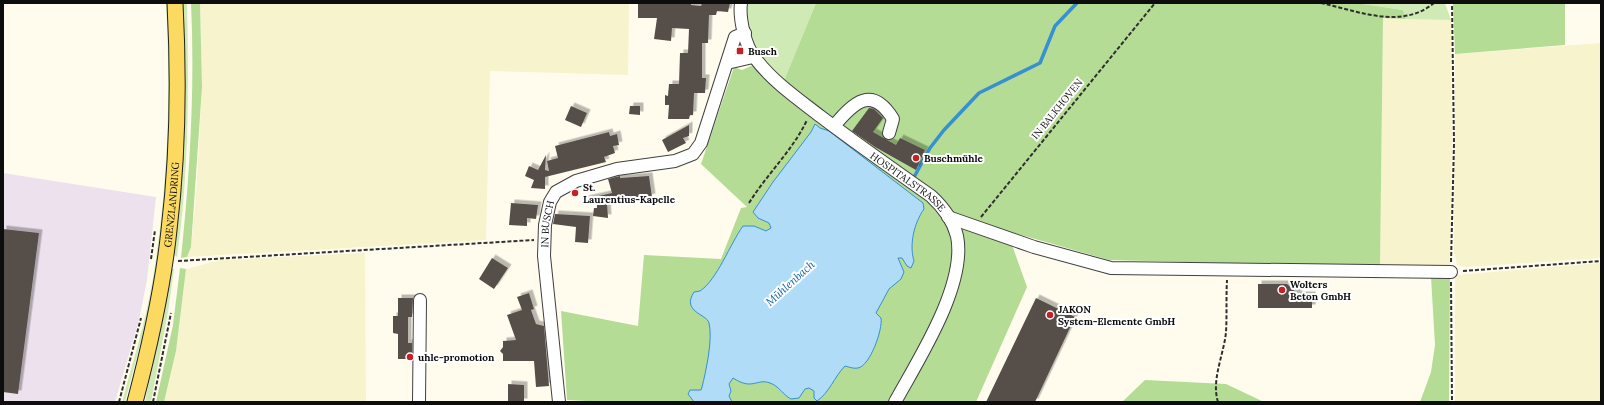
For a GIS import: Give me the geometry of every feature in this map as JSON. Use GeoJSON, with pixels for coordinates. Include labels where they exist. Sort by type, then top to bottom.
{"type":"FeatureCollection","features":[{"type":"Feature","properties":{"kind":"main road","name":"GRENZLANDRING"},"geometry":{"type":"LineString","coordinates":[[135,402],[148,351],[157,266],[169,230],[176,152],[178,84],[175,3]]}},
{"type":"Feature","properties":{"kind":"street","name":"HOSPITALSTRASSE"},"geometry":{"type":"LineString","coordinates":[[741,3],[740,11],[753,57],[786,89],[812,110],[931,196],[941,205],[957,237],[957,262],[953,280],[935,329],[895,402]]}},
{"type":"Feature","properties":{"kind":"street","name":"IN BUSCH"},"geometry":{"type":"LineString","coordinates":[[559,402],[544,256],[544,239],[550,202],[556,192],[564,186],[617,168],[675,162],[693,154],[700,143],[735,37],[745,33]]}},
{"type":"Feature","properties":{"kind":"street"},"geometry":{"type":"LineString","coordinates":[[727,63],[753,57]]}},
{"type":"Feature","properties":{"kind":"street"},"geometry":{"type":"LineString","coordinates":[[834,126],[858,103],[874,100],[881,103],[893,119],[889,133]]}},
{"type":"Feature","properties":{"kind":"street"},"geometry":{"type":"LineString","coordinates":[[948,217],[1034,247],[1110,268],[1451,272]]}},
{"type":"Feature","properties":{"kind":"street"},"geometry":{"type":"LineString","coordinates":[[419,402],[420,300]]}},
{"type":"Feature","properties":{"kind":"path","name":"IN BALKHOVEN"},"geometry":{"type":"LineString","coordinates":[[973,226],[1155,3]]}},
{"type":"Feature","properties":{"kind":"path"},"geometry":{"type":"LineString","coordinates":[[1321,3],[1386,18],[1421,13],[1434,3]]}},
{"type":"Feature","properties":{"kind":"path"},"geometry":{"type":"LineString","coordinates":[[1452,3],[1454,144],[1451,272],[1452,402]]}},
{"type":"Feature","properties":{"kind":"path"},"geometry":{"type":"LineString","coordinates":[[749,203],[762,183],[799,137],[812,110]]}},
{"type":"Feature","properties":{"kind":"path"},"geometry":{"type":"LineString","coordinates":[[156,223],[157,266],[178,260],[544,239]]}},
{"type":"Feature","properties":{"kind":"path"},"geometry":{"type":"LineString","coordinates":[[1451,272],[1601,261]]}},
{"type":"Feature","properties":{"kind":"path"},"geometry":{"type":"LineString","coordinates":[[1218,402],[1216,397],[1217,377],[1226,333],[1227,270]]}},
{"type":"Feature","properties":{"kind":"path"},"geometry":{"type":"LineString","coordinates":[[119,402],[141,317]]}},
{"type":"Feature","properties":{"kind":"shaded area"},"geometry":{"type":"Polygon","coordinates":[[[200,3],[629,3],[628,75],[490,71],[486,240],[187,257],[191,247],[196,198],[202,87],[200,3]]]}},
{"type":"Feature","properties":{"kind":"shaded area"},"geometry":{"type":"Polygon","coordinates":[[[1383,18],[1451,20],[1452,141],[1450,266],[1380,267],[1383,18]]]}},
{"type":"Feature","properties":{"kind":"shaded area"},"geometry":{"type":"Polygon","coordinates":[[[1601,43],[1601,258],[1466,267],[1457,265],[1454,251],[1455,54],[1601,43]]]}},
{"type":"Feature","properties":{"kind":"shaded area"},"geometry":{"type":"Polygon","coordinates":[[[3,173],[156,197],[147,280],[139,320],[115,402],[3,402],[3,173]]]}},
{"type":"Feature","properties":{"kind":"shaded area"},"geometry":{"type":"Polygon","coordinates":[[[365,253],[366,402],[164,402],[176,351],[186,269],[220,260],[365,253]]]}},
{"type":"Feature","properties":{"kind":"shaded area"},"geometry":{"type":"Polygon","coordinates":[[[1601,263],[1601,402],[1455,402],[1455,279],[1458,275],[1601,263]]]}},
{"type":"Feature","properties":{"kind":"green space"},"geometry":{"type":"Polygon","coordinates":[[[166,3],[169,3],[171,47],[168,184],[160,256],[149,311],[125,402],[122,402],[147,309],[153,278],[162,210],[168,106],[166,3]]]}},
{"type":"Feature","properties":{"kind":"green space"},"geometry":{"type":"Polygon","coordinates":[[[181,3],[187,3],[188,98],[184,194],[177,257],[173,254],[181,3]]]}},
{"type":"Feature","properties":{"kind":"green space"},"geometry":{"type":"Polygon","coordinates":[[[191,3],[200,3],[202,87],[191,247],[187,257],[181,258],[191,130],[191,3]]]}},
{"type":"Feature","properties":{"kind":"green space"},"geometry":{"type":"Polygon","coordinates":[[[748,3],[816,3],[783,83],[762,56],[751,37],[747,15],[748,3]]]}},
{"type":"Feature","properties":{"kind":"green space"},"geometry":{"type":"Polygon","coordinates":[[[816,3],[1356,3],[1403,10],[1406,19],[1383,18],[1380,267],[1109,260],[1011,232],[1012,245],[1027,287],[976,402],[608,402],[567,400],[561,311],[638,326],[644,255],[721,259],[741,208],[747,207],[701,164],[734,67],[742,70],[753,65],[783,83],[816,3]]]}},
{"type":"Feature","properties":{"kind":"green space"},"geometry":{"type":"Polygon","coordinates":[[[1356,3],[1445,3],[1451,20],[1406,19],[1403,10],[1356,3]]]}},
{"type":"Feature","properties":{"kind":"green space"},"geometry":{"type":"Polygon","coordinates":[[[1453,3],[1565,3],[1565,45],[1455,54],[1453,3]]]}},
{"type":"Feature","properties":{"kind":"green space"},"geometry":{"type":"Polygon","coordinates":[[[180,268],[186,269],[176,351],[164,402],[156,402],[173,325],[180,268]]]}},
{"type":"Feature","properties":{"kind":"green space"},"geometry":{"type":"Polygon","coordinates":[[[170,269],[174,269],[168,312],[151,402],[145,402],[170,269]]]}},
{"type":"Feature","properties":{"kind":"green space"},"geometry":{"type":"Polygon","coordinates":[[[1431,277],[1450,277],[1449,402],[1420,402],[1431,372],[1435,345],[1431,277]]]}},
{"type":"Feature","properties":{"kind":"green space"},"geometry":{"type":"Polygon","coordinates":[[[1145,380],[1226,384],[1264,402],[1122,402],[1145,380]]]}},
{"type":"Feature","properties":{"kind":"water"},"geometry":{"type":"Polygon","coordinates":[[[815,124],[820,128],[829,131],[923,203],[924,209],[920,215],[913,234],[912,248],[914,261],[911,268],[907,266],[902,258],[898,258],[904,272],[901,279],[889,289],[876,313],[881,318],[880,330],[875,346],[867,361],[863,366],[858,368],[845,366],[829,389],[817,401],[814,398],[814,391],[809,388],[805,389],[799,398],[791,399],[776,386],[770,383],[761,382],[745,384],[733,378],[729,384],[731,391],[729,396],[732,402],[694,402],[688,394],[690,390],[701,390],[708,355],[710,330],[707,320],[696,312],[691,304],[691,299],[694,292],[700,291],[712,279],[743,226],[754,226],[766,231],[771,228],[769,223],[758,218],[753,212],[773,182],[811,132],[815,124]]]}},
{"type":"Feature","properties":{"kind":"building"},"geometry":{"type":"Polygon","coordinates":[[[638,3],[691,3],[691,5],[701,6],[702,3],[730,3],[728,12],[717,11],[716,15],[709,15],[708,43],[702,43],[702,78],[706,78],[705,93],[694,93],[693,115],[690,115],[689,119],[668,119],[669,105],[665,105],[665,95],[668,96],[669,84],[679,84],[680,53],[688,53],[689,29],[672,28],[671,41],[654,39],[657,18],[638,18],[638,3]]]}},
{"type":"Feature","properties":{"kind":"building"},"geometry":{"type":"Polygon","coordinates":[[[571,106],[587,113],[581,127],[565,120],[571,106]]]}},
{"type":"Feature","properties":{"kind":"building"},"geometry":{"type":"Polygon","coordinates":[[[630,106],[640,106],[640,115],[629,114],[630,106]]]}},
{"type":"Feature","properties":{"kind":"building"},"geometry":{"type":"Polygon","coordinates":[[[869,108],[874,109],[883,118],[873,132],[896,145],[900,138],[925,150],[916,170],[875,147],[852,131],[869,108]]]}},
{"type":"Feature","properties":{"kind":"building"},"geometry":{"type":"Polygon","coordinates":[[[689,125],[689,136],[683,138],[686,143],[668,152],[662,140],[689,125]]]}},
{"type":"Feature","properties":{"kind":"building"},"geometry":{"type":"Polygon","coordinates":[[[609,132],[610,136],[617,134],[619,145],[613,146],[615,153],[604,157],[606,162],[545,177],[545,189],[531,188],[534,180],[525,176],[529,166],[538,170],[546,155],[545,170],[549,171],[547,161],[558,158],[555,146],[609,132]]]}},
{"type":"Feature","properties":{"kind":"building"},"geometry":{"type":"Polygon","coordinates":[[[620,176],[620,178],[649,176],[652,197],[620,204],[585,203],[585,199],[612,193],[608,179],[620,176]]]}},
{"type":"Feature","properties":{"kind":"building"},"geometry":{"type":"Polygon","coordinates":[[[511,203],[538,205],[536,219],[527,218],[527,226],[509,225],[511,203]]]}},
{"type":"Feature","properties":{"kind":"building"},"geometry":{"type":"Polygon","coordinates":[[[597,203],[607,203],[608,218],[593,216],[594,208],[597,208],[597,203]]]}},
{"type":"Feature","properties":{"kind":"building"},"geometry":{"type":"Polygon","coordinates":[[[555,214],[590,216],[588,243],[575,242],[576,227],[553,224],[555,214]]]}},
{"type":"Feature","properties":{"kind":"building"},"geometry":{"type":"Polygon","coordinates":[[[3,229],[39,233],[18,394],[3,392],[3,229]]]}},
{"type":"Feature","properties":{"kind":"building"},"geometry":{"type":"Polygon","coordinates":[[[492,258],[508,268],[494,289],[479,279],[492,258]]]}},
{"type":"Feature","properties":{"kind":"building"},"geometry":{"type":"Polygon","coordinates":[[[1258,284],[1287,284],[1299,295],[1312,295],[1312,308],[1258,308],[1258,284]]]}},
{"type":"Feature","properties":{"kind":"building"},"geometry":{"type":"Polygon","coordinates":[[[529,293],[534,309],[531,310],[536,324],[544,326],[549,386],[536,387],[534,361],[503,361],[503,354],[500,351],[503,347],[503,341],[516,340],[507,315],[522,310],[517,297],[529,293]]]}},
{"type":"Feature","properties":{"kind":"building"},"geometry":{"type":"Polygon","coordinates":[[[398,298],[413,298],[412,317],[408,317],[408,343],[412,343],[412,359],[398,359],[398,334],[393,333],[393,316],[398,316],[398,298]]]}},
{"type":"Feature","properties":{"kind":"building"},"geometry":{"type":"Polygon","coordinates":[[[1036,298],[1075,317],[1035,402],[986,402],[1036,298]]]}},
{"type":"Feature","properties":{"kind":"building"},"geometry":{"type":"Polygon","coordinates":[[[508,384],[524,385],[524,402],[508,402],[508,384]]]}},
{"type":"Feature","properties":{"kind":"waterway","name":"Mühlenbach"},"geometry":{"type":"LineString","coordinates":[[913,179],[930,148],[944,130],[979,93],[1040,63],[1055,26],[1077,3]]}},
{"type":"Feature","properties":{"kind":"place","name":"Busch"},"geometry":{"type":"Point","coordinates":[740,51]}},
{"type":"Feature","properties":{"kind":"place","name":"Buschmühle"},"geometry":{"type":"Point","coordinates":[916,158]}},
{"type":"Feature","properties":{"kind":"place","name":"St. Laurentius-Kapelle"},"geometry":{"type":"Point","coordinates":[575,193]}},
{"type":"Feature","properties":{"kind":"place","name":"Wolters Beton GmbH"},"geometry":{"type":"Point","coordinates":[1282,290]}},
{"type":"Feature","properties":{"kind":"place","name":"JAKON System-Elemente GmbH"},"geometry":{"type":"Point","coordinates":[1050,315]}},
{"type":"Feature","properties":{"kind":"place","name":"uhle-promotion"},"geometry":{"type":"Point","coordinates":[410,357]}}]}
